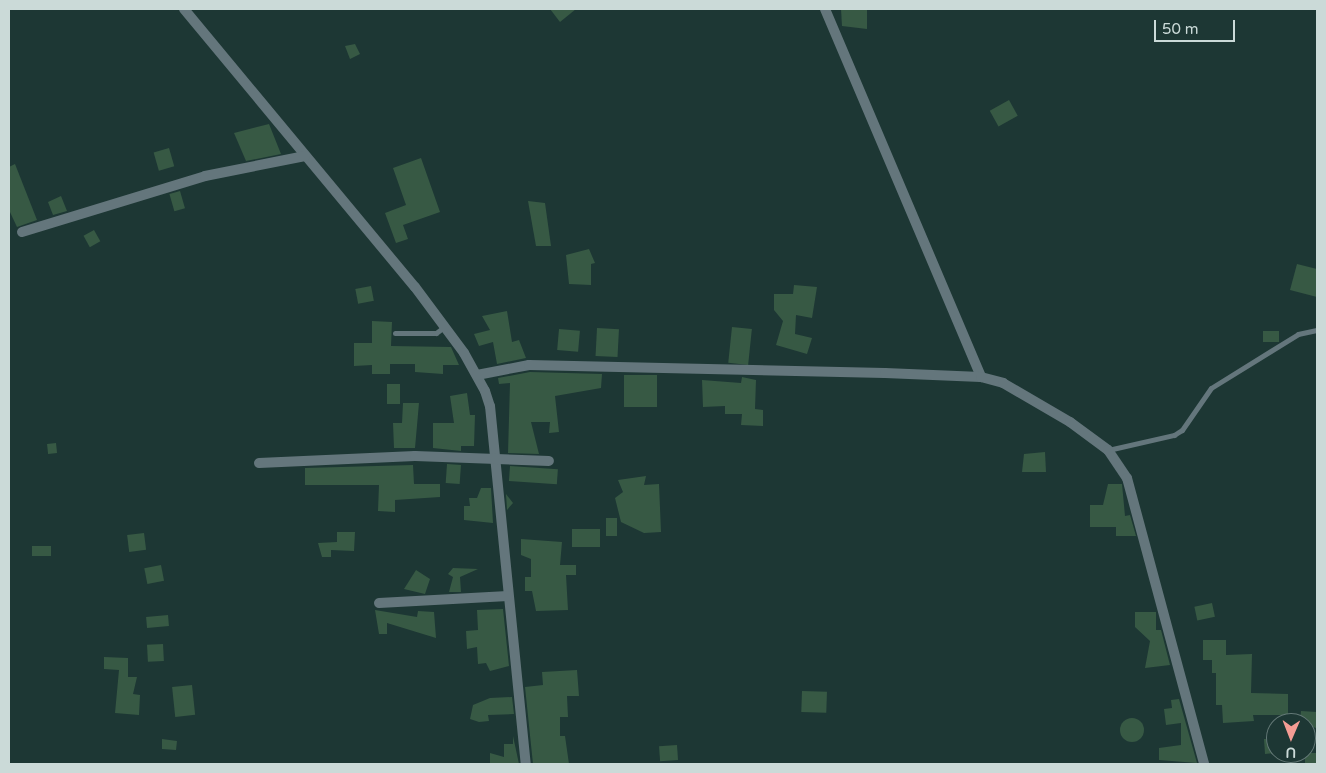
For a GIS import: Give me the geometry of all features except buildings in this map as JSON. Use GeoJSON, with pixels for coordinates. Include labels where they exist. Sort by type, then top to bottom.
{"type":"FeatureCollection","features":[{"type":"Feature","properties":{"kind":"street"},"geometry":{"type":"LineString","coordinates":[[184,9],[444,326],[478,375],[490,406],[494,462],[526,764]]}},
{"type":"Feature","properties":{"kind":"street"},"geometry":{"type":"LineString","coordinates":[[825,9],[981,377]]}},
{"type":"Feature","properties":{"kind":"street"},"geometry":{"type":"LineString","coordinates":[[22,232],[205,176],[305,156]]}},
{"type":"Feature","properties":{"kind":"street"},"geometry":{"type":"LineString","coordinates":[[478,375],[530,366],[981,377],[1003,383],[1070,422],[1108,450],[1127,478],[1204,764]]}},
{"type":"Feature","properties":{"kind":"street"},"geometry":{"type":"LineString","coordinates":[[259,464],[415,456],[461,456],[494,462],[549,461]]}},
{"type":"Feature","properties":{"kind":"street"},"geometry":{"type":"LineString","coordinates":[[379,603],[508,596]]}},
{"type":"Feature","properties":{"kind":"lane"},"geometry":{"type":"LineString","coordinates":[[395,333],[436,333],[444,326]]}},
{"type":"Feature","properties":{"kind":"lane"},"geometry":{"type":"LineString","coordinates":[[1108,450],[1174,435],[1182,430],[1211,388],[1298,334],[1317,330]]}}]}
